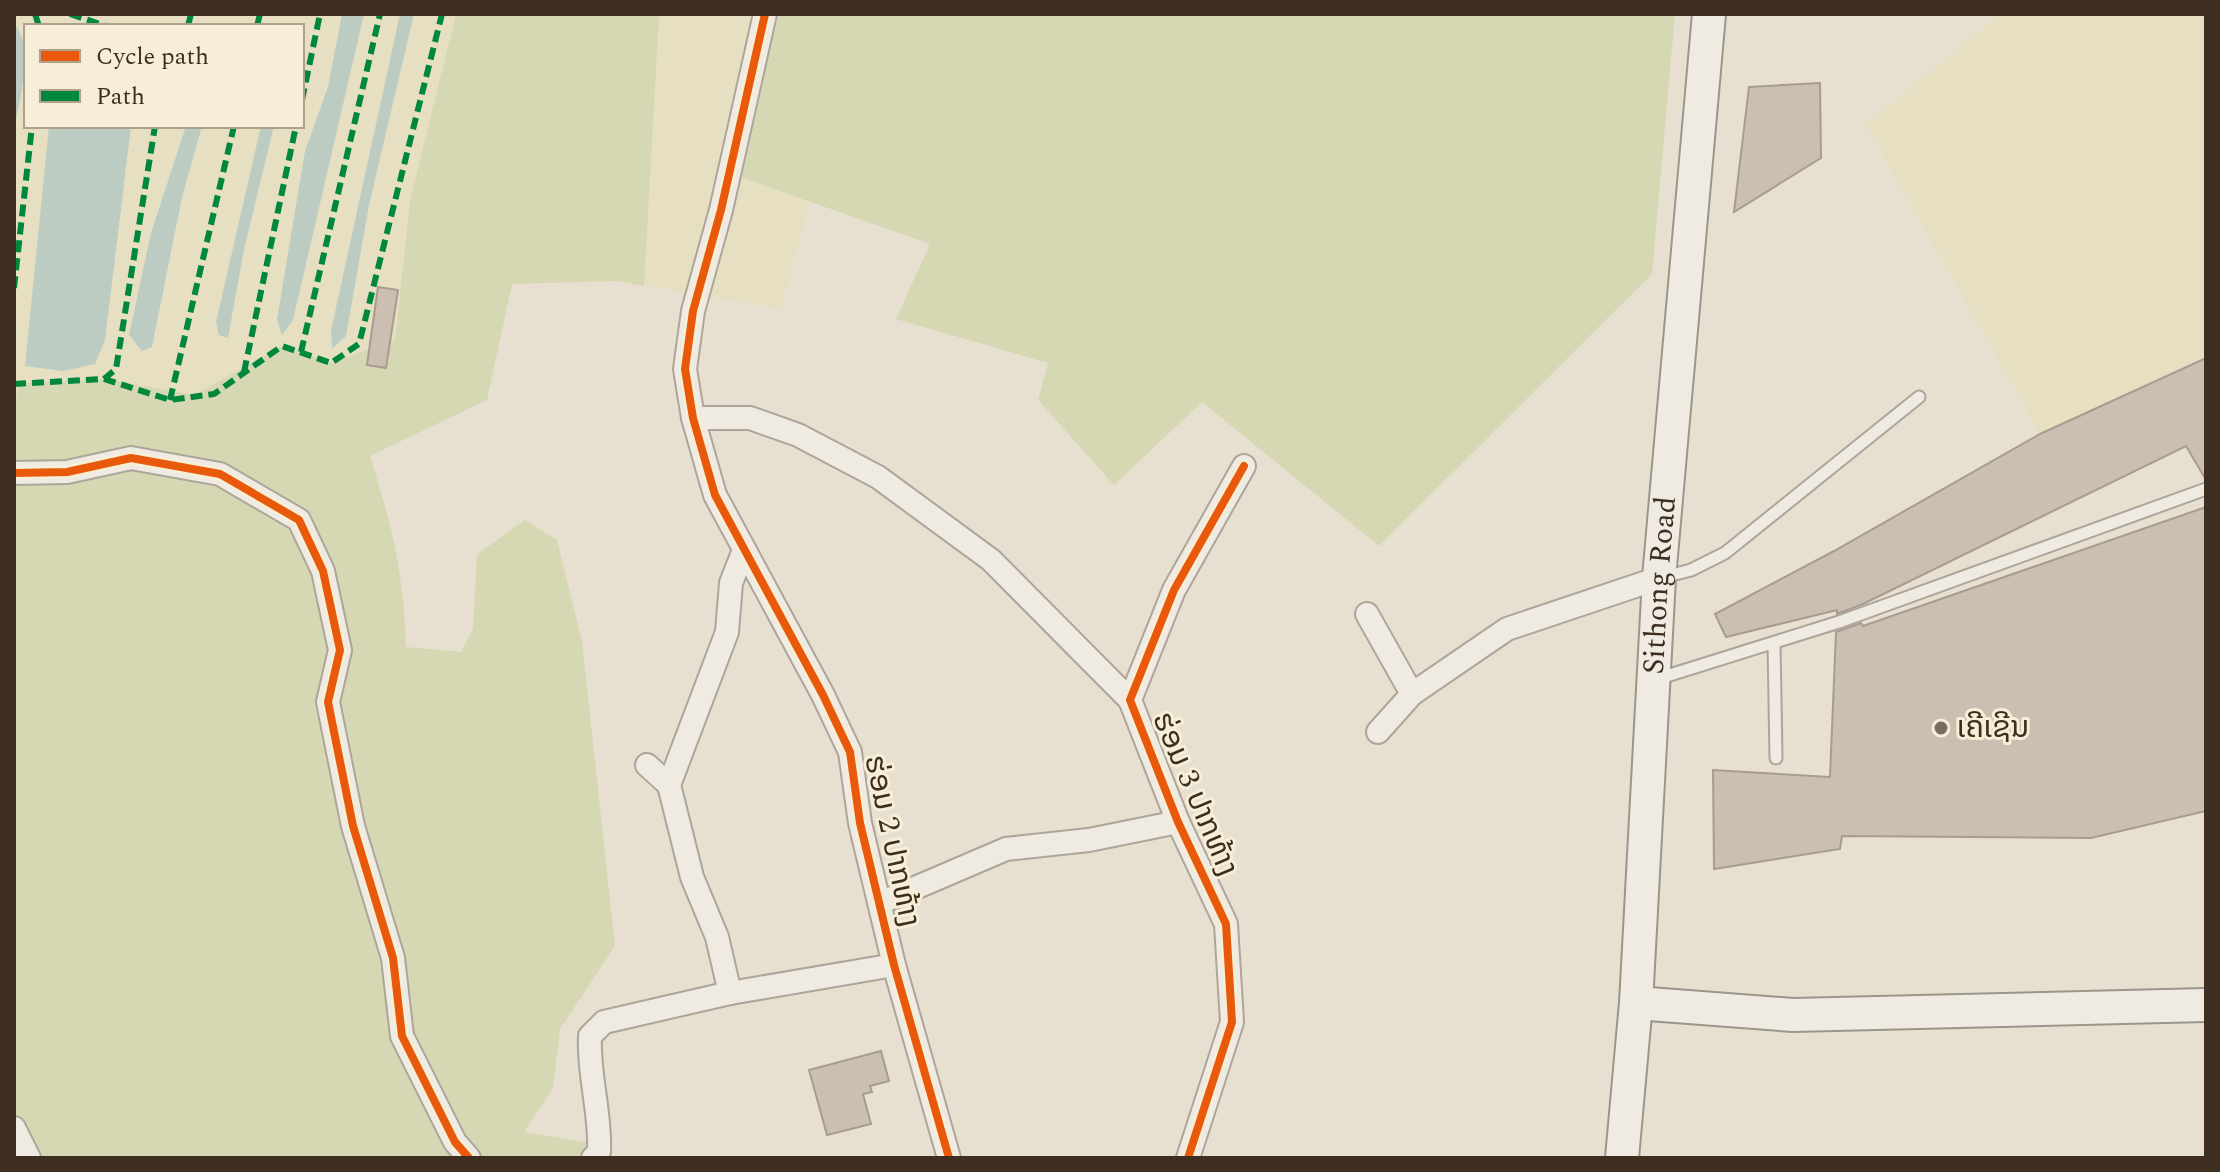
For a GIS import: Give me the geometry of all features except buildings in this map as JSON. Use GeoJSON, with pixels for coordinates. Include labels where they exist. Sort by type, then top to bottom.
{"type":"FeatureCollection","features":[{"type":"Feature","properties":{"kind":"main road","name":"Sithong Road"},"geometry":{"type":"LineString","coordinates":[[1622,1158],[1636,1003],[1659,578],[1709,14]]}},
{"type":"Feature","properties":{"kind":"main road"},"geometry":{"type":"LineString","coordinates":[[1636,1003],[1793,1015],[2206,1005]]}},
{"type":"Feature","properties":{"kind":"street","name":"ຮ່ອມ 2 ປາກທ້າງ"},"geometry":{"type":"LineString","coordinates":[[765,14],[721,210],[693,311],[685,369],[693,418],[715,495],[823,695],[850,752],[860,823],[894,965],[949,1158]]}},
{"type":"Feature","properties":{"kind":"street","name":"ຮ່ອມ 3 ປາກທ້າງ"},"geometry":{"type":"LineString","coordinates":[[693,418],[750,418],[798,435],[878,477],[991,560],[1130,700],[1178,822],[1226,924],[1232,1022],[1188,1158]]}},
{"type":"Feature","properties":{"kind":"street"},"geometry":{"type":"LineString","coordinates":[[14,473],[67,472],[131,458],[220,474],[299,520],[323,571],[340,650],[328,702],[353,826],[393,958],[402,1036],[455,1142],[469,1158]]}},
{"type":"Feature","properties":{"kind":"street","name":"ຮ່ອມ 3 ປາກທ້າງ"},"geometry":{"type":"LineString","coordinates":[[1130,700],[1174,590],[1244,466]]}},
{"type":"Feature","properties":{"kind":"street"},"geometry":{"type":"LineString","coordinates":[[669,785],[727,632],[731,583],[744,550]]}},
{"type":"Feature","properties":{"kind":"street"},"geometry":{"type":"LineString","coordinates":[[1378,732],[1412,694],[1507,629],[1659,578]]}},
{"type":"Feature","properties":{"kind":"street"},"geometry":{"type":"LineString","coordinates":[[1367,614],[1412,694]]}},
{"type":"Feature","properties":{"kind":"street"},"geometry":{"type":"LineString","coordinates":[[647,765],[669,785],[692,877],[717,937],[730,993]]}},
{"type":"Feature","properties":{"kind":"street"},"geometry":{"type":"LineString","coordinates":[[880,903],[1006,849],[1089,840],[1178,822]]}},
{"type":"Feature","properties":{"kind":"street"},"geometry":{"type":"LineString","coordinates":[[593,1158],[599,1152],[600,1135],[589,1060],[590,1036],[604,1022],[730,993],[894,965]]}},
{"type":"Feature","properties":{"kind":"street"},"geometry":{"type":"LineString","coordinates":[[14,1128],[29,1158]]}},
{"type":"Feature","properties":{"kind":"lane"},"geometry":{"type":"LineString","coordinates":[[1659,578],[1691,570],[1725,553],[1919,397]]}},
{"type":"Feature","properties":{"kind":"lane"},"geometry":{"type":"LineString","coordinates":[[1653,680],[1774,643],[2206,489]]}},
{"type":"Feature","properties":{"kind":"lane"},"geometry":{"type":"LineString","coordinates":[[1774,643],[1776,758]]}},
{"type":"Feature","properties":{"kind":"shaded area"},"geometry":{"type":"Polygon","coordinates":[[[14,14],[780,14],[729,173],[810,201],[781,309],[617,281],[512,284],[410,202],[395,340],[331,363],[282,346],[194,395],[104,379],[18,383],[14,419],[14,14]]]}},
{"type":"Feature","properties":{"kind":"shaded area"},"geometry":{"type":"Polygon","coordinates":[[[342,14],[364,14],[293,320],[282,335],[277,320],[305,151],[328,87],[342,14]]]}},
{"type":"Feature","properties":{"kind":"shaded area"},"geometry":{"type":"Polygon","coordinates":[[[400,14],[414,14],[369,205],[346,336],[332,349],[331,331],[400,14]]]}},
{"type":"Feature","properties":{"kind":"shaded area"},"geometry":{"type":"Polygon","coordinates":[[[2000,14],[2206,14],[2206,358],[2040,434],[1865,124],[2000,14]]]}},
{"type":"Feature","properties":{"kind":"shaded area"},"geometry":{"type":"Polygon","coordinates":[[[14,23],[21,34],[24,48],[24,77],[14,135],[14,23]]]}},
{"type":"Feature","properties":{"kind":"shaded area"},"geometry":{"type":"Polygon","coordinates":[[[49,128],[131,128],[105,340],[95,364],[63,371],[25,366],[49,128]]]}},
{"type":"Feature","properties":{"kind":"shaded area"},"geometry":{"type":"Polygon","coordinates":[[[185,128],[201,128],[182,197],[152,347],[142,351],[129,335],[151,233],[185,128]]]}},
{"type":"Feature","properties":{"kind":"shaded area"},"geometry":{"type":"Polygon","coordinates":[[[261,128],[274,128],[244,249],[228,338],[219,335],[216,322],[261,128]]]}},
{"type":"Feature","properties":{"kind":"green space"},"geometry":{"type":"Polygon","coordinates":[[[456,14],[659,14],[644,286],[617,281],[512,284],[487,400],[370,456],[396,550],[406,647],[461,652],[473,628],[477,554],[525,520],[557,540],[582,641],[615,946],[560,1029],[553,1088],[524,1132],[587,1142],[599,1158],[14,1158],[14,419],[18,383],[104,379],[194,395],[282,346],[331,363],[395,340],[410,201],[456,14]]]}},
{"type":"Feature","properties":{"kind":"green space"},"geometry":{"type":"Polygon","coordinates":[[[780,14],[1675,14],[1652,274],[1379,546],[1202,402],[1114,485],[1038,400],[1048,363],[896,319],[930,244],[729,173],[780,14]]]}},
{"type":"Feature","properties":{"kind":"marked path"},"geometry":{"type":"LineString","coordinates":[[35,14],[38,24]]}},
{"type":"Feature","properties":{"kind":"marked path"},"geometry":{"type":"LineString","coordinates":[[70,14],[100,24]]}},
{"type":"Feature","properties":{"kind":"marked path"},"geometry":{"type":"LineString","coordinates":[[188,24],[191,14]]}},
{"type":"Feature","properties":{"kind":"marked path"},"geometry":{"type":"LineString","coordinates":[[258,24],[260,14]]}},
{"type":"Feature","properties":{"kind":"marked path"},"geometry":{"type":"LineString","coordinates":[[304,90],[320,14]]}},
{"type":"Feature","properties":{"kind":"marked path"},"geometry":{"type":"LineString","coordinates":[[301,352],[380,14]]}},
{"type":"Feature","properties":{"kind":"marked path"},"geometry":{"type":"LineString","coordinates":[[104,379],[170,400],[214,394],[282,346],[331,363],[359,344],[442,14]]}},
{"type":"Feature","properties":{"kind":"marked path"},"geometry":{"type":"LineString","coordinates":[[14,288],[32,128]]}},
{"type":"Feature","properties":{"kind":"marked path"},"geometry":{"type":"LineString","coordinates":[[14,384],[104,379],[116,369],[155,128]]}},
{"type":"Feature","properties":{"kind":"marked path"},"geometry":{"type":"LineString","coordinates":[[170,400],[234,128]]}},
{"type":"Feature","properties":{"kind":"marked path"},"geometry":{"type":"LineString","coordinates":[[244,372],[296,128]]}},
{"type":"Feature","properties":{"kind":"cycle path"},"geometry":{"type":"LineString","coordinates":[[765,14],[721,210],[693,311],[685,369],[693,418],[715,495],[823,695],[850,752],[860,823],[894,965],[949,1158]]}},
{"type":"Feature","properties":{"kind":"cycle path"},"geometry":{"type":"LineString","coordinates":[[14,473],[67,472],[131,458],[220,474],[299,520],[323,571],[340,650],[328,702],[353,826],[393,958],[402,1036],[455,1142],[469,1158]]}},
{"type":"Feature","properties":{"kind":"cycle path"},"geometry":{"type":"LineString","coordinates":[[1188,1158],[1232,1022],[1226,924],[1178,822],[1130,700],[1174,590],[1244,466]]}},
{"type":"Feature","properties":{"kind":"place","name":"ເຄີເຊີນ"},"geometry":{"type":"Point","coordinates":[1941,728]}}]}
